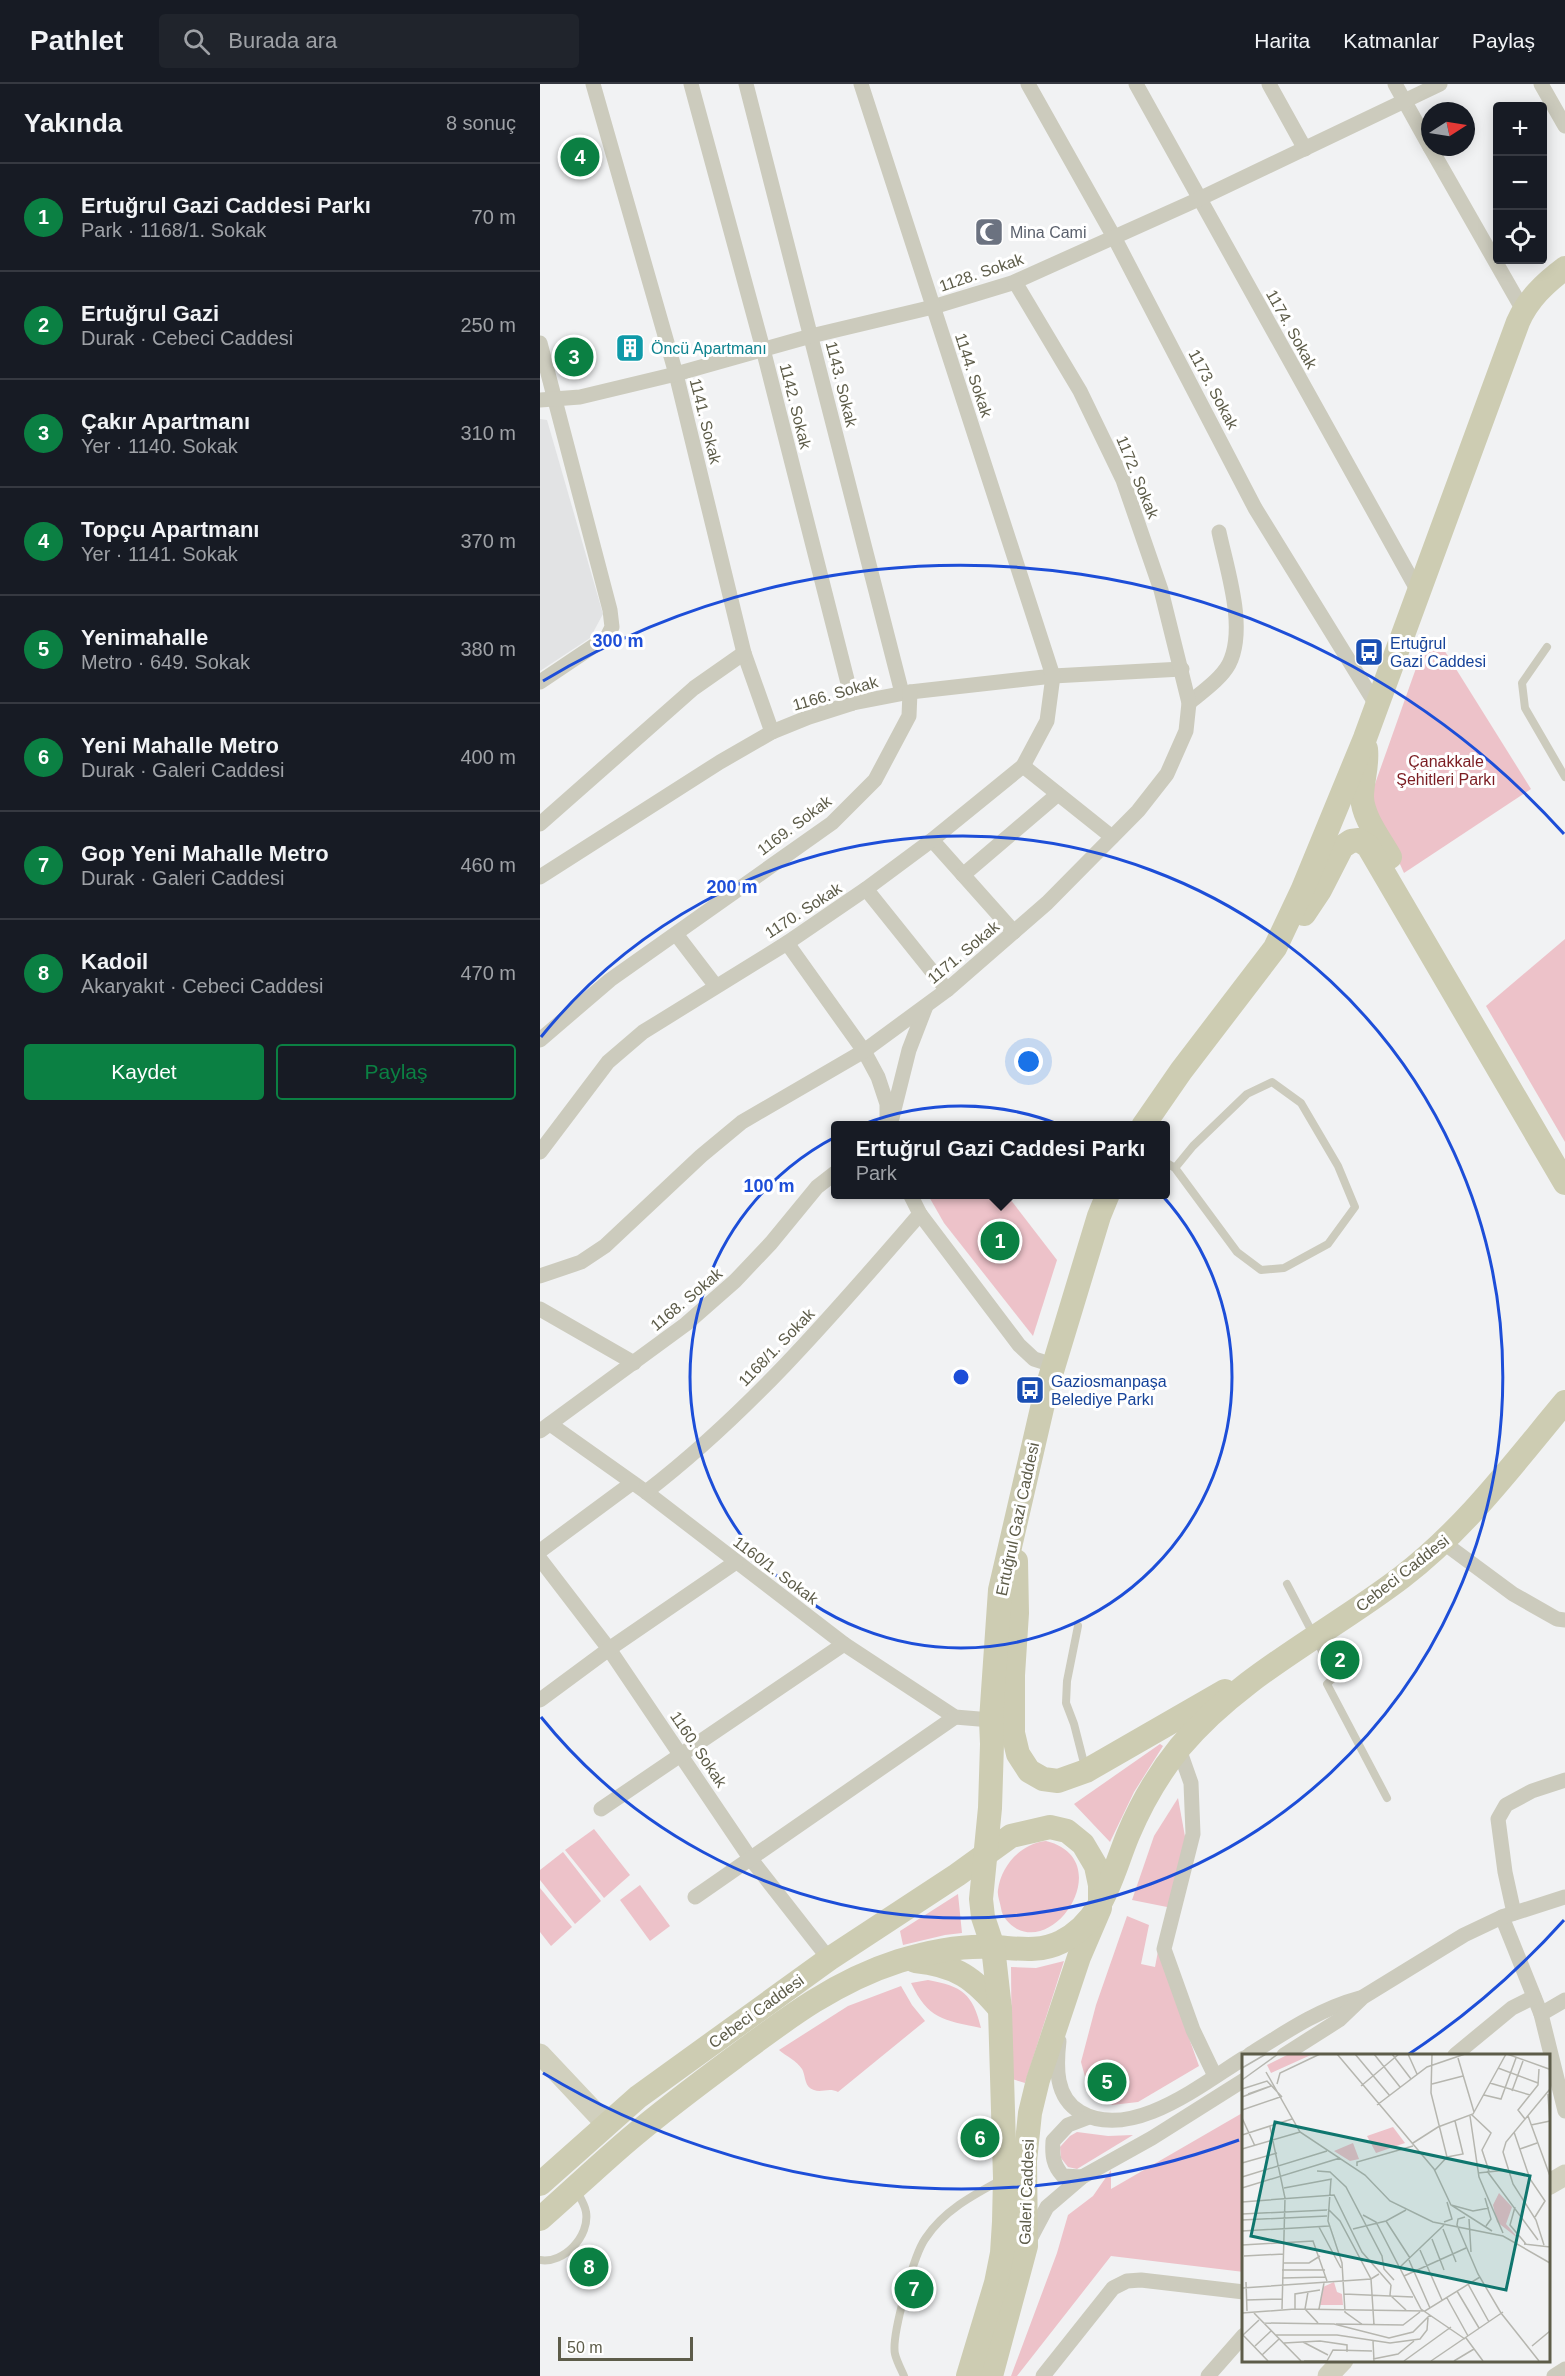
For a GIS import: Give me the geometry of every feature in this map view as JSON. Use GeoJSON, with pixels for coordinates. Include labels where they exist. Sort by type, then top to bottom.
{"type":"FeatureCollection","features":[{"type":"Feature","properties":{"kind":"main road"},"geometry":{"type":"LineString","coordinates":[[1275,948],[1302,891],[1365,738],[1523,310],[1547,282],[1565,268]]}},
{"type":"Feature","properties":{"kind":"main road"},"geometry":{"type":"LineString","coordinates":[[1365,738],[1367,760],[1362,797],[1366,816],[1565,1158]]}},
{"type":"Feature","properties":{"kind":"main road"},"geometry":{"type":"LineString","coordinates":[[1146,1121],[1275,948],[1299,921],[1320,890],[1342,847],[1351,841],[1359,840],[1368,846],[1565,1183]]}},
{"type":"Feature","properties":{"kind":"main road","name":"Ertuğrul Gazi Caddesi"},"geometry":{"type":"LineString","coordinates":[[984,1855],[991,1789],[991,1720],[1000,1590],[1053,1365],[1106,1199]]}},
{"type":"Feature","properties":{"kind":"main road","name":"Cebeci Caddesi"},"geometry":{"type":"LineString","coordinates":[[1268,1669],[1378,1595],[1444,1543],[1565,1402]]}},
{"type":"Feature","properties":{"kind":"main road"},"geometry":{"type":"LineString","coordinates":[[1012,1537],[1017,1570],[1012,1733],[1018,1754],[1029,1771],[1043,1779],[1058,1781],[1086,1771],[1199,1705],[1268,1669]]}},
{"type":"Feature","properties":{"kind":"main road","name":"Galeri Caddesi"},"geometry":{"type":"LineString","coordinates":[[991,2376],[1026,2246],[1025,2162],[1030,2113],[1038,2080],[1079,1957],[1134,1823],[1157,1779],[1197,1728],[1268,1669]]}},
{"type":"Feature","properties":{"kind":"main road"},"geometry":{"type":"LineString","coordinates":[[1050,1827],[1067,1831],[1083,1844],[1096,1866],[1100,1885],[1100,1908],[1074,1933],[1061,1942],[1045,1948],[1022,1950],[993,1947],[983,1917],[981,1899],[984,1855],[1011,1836],[1034,1829],[1050,1827]]}},
{"type":"Feature","properties":{"kind":"main road","name":"Cebeci Caddesi"},"geometry":{"type":"LineString","coordinates":[[540,2184],[647,2090],[829,1959],[984,1855]]}},
{"type":"Feature","properties":{"kind":"main road","name":"Cebeci Caddesi"},"geometry":{"type":"LineString","coordinates":[[540,2219],[645,2126],[791,2014],[837,1986],[900,1960],[950,1950],[993,1947]]}},
{"type":"Feature","properties":{"kind":"main road","name":"Galeri Caddesi"},"geometry":{"type":"LineString","coordinates":[[968,2376],[996,2283],[1002,2253],[1005,2178],[1000,2009],[993,1947]]}},
{"type":"Feature","properties":{"kind":"main road"},"geometry":{"type":"LineString","coordinates":[[900,1960],[926,1962],[962,1974],[982,1987],[1000,2009]]}},
{"type":"Feature","properties":{"kind":"main road"},"geometry":{"type":"LineString","coordinates":[[540,2054],[606,2124],[608,2140],[600,2165]]}},
{"type":"Feature","properties":{"kind":"main road"},"geometry":{"type":"LineString","coordinates":[[1550,2184],[1565,2175]]}},
{"type":"Feature","properties":{"kind":"main road"},"geometry":{"type":"LineString","coordinates":[[1328,2376],[1342,2361]]}},
{"type":"Feature","properties":{"kind":"street","name":"1141. Sokak"},"geometry":{"type":"LineString","coordinates":[[593,84],[676,374],[744,653],[772,732]]}},
{"type":"Feature","properties":{"kind":"street","name":"1142. Sokak"},"geometry":{"type":"LineString","coordinates":[[691,84],[763,349],[853,703]]}},
{"type":"Feature","properties":{"kind":"street","name":"1143. Sokak"},"geometry":{"type":"LineString","coordinates":[[746,84],[906,693]]}},
{"type":"Feature","properties":{"kind":"street","name":"1144. Sokak"},"geometry":{"type":"LineString","coordinates":[[861,84],[1053,676]]}},
{"type":"Feature","properties":{"kind":"street","name":"1173. Sokak"},"geometry":{"type":"LineString","coordinates":[[1028,84],[1114,237],[1255,508],[1377,706]]}},
{"type":"Feature","properties":{"kind":"street","name":"1174. Sokak"},"geometry":{"type":"LineString","coordinates":[[1136,84],[1418,591]]}},
{"type":"Feature","properties":{"kind":"street"},"geometry":{"type":"LineString","coordinates":[[1269,84],[1305,149]]}},
{"type":"Feature","properties":{"kind":"street"},"geometry":{"type":"LineString","coordinates":[[1395,84],[1421,131]]}},
{"type":"Feature","properties":{"kind":"street","name":"1128. Sokak"},"geometry":{"type":"LineString","coordinates":[[540,400],[580,397],[676,374],[811,336],[933,307],[1015,282],[1199,199],[1440,84]]}},
{"type":"Feature","properties":{"kind":"street"},"geometry":{"type":"LineString","coordinates":[[1541,84],[1565,126]]}},
{"type":"Feature","properties":{"kind":"street"},"geometry":{"type":"LineString","coordinates":[[1435,156],[1523,310]]}},
{"type":"Feature","properties":{"kind":"street","name":"1172. Sokak"},"geometry":{"type":"LineString","coordinates":[[1015,282],[1080,391],[1123,480],[1161,590],[1189,703]]}},
{"type":"Feature","properties":{"kind":"street"},"geometry":{"type":"LineString","coordinates":[[540,343],[610,610],[612,627],[607,637],[540,682]]}},
{"type":"Feature","properties":{"kind":"street"},"geometry":{"type":"LineString","coordinates":[[1189,703],[1228,666],[1236,645],[1234,602],[1219,532]]}},
{"type":"Feature","properties":{"kind":"street"},"geometry":{"type":"LineString","coordinates":[[540,824],[694,688],[744,653]]}},
{"type":"Feature","properties":{"kind":"street","name":"1166. Sokak"},"geometry":{"type":"LineString","coordinates":[[540,877],[772,732],[809,717],[853,703],[906,693],[1053,676],[1182,669]]}},
{"type":"Feature","properties":{"kind":"street","name":"1170. Sokak"},"geometry":{"type":"LineString","coordinates":[[540,1152],[608,1062],[643,1032],[715,985],[787,943],[866,889],[932,840],[1023,766],[1047,721],[1053,676]]}},
{"type":"Feature","properties":{"kind":"street","name":"1169. Sokak"},"geometry":{"type":"LineString","coordinates":[[540,1040],[610,980],[832,823],[875,780],[909,716],[906,693]]}},
{"type":"Feature","properties":{"kind":"street","name":"1171. Sokak"},"geometry":{"type":"LineString","coordinates":[[540,1276],[581,1262],[605,1246],[701,1156],[742,1122],[864,1051],[946,990],[1047,903],[1138,811],[1167,774],[1186,731],[1189,703]]}},
{"type":"Feature","properties":{"kind":"street"},"geometry":{"type":"LineString","coordinates":[[1023,766],[1112,837]]}},
{"type":"Feature","properties":{"kind":"street"},"geometry":{"type":"LineString","coordinates":[[963,875],[1058,794]]}},
{"type":"Feature","properties":{"kind":"street"},"geometry":{"type":"LineString","coordinates":[[932,840],[1014,932]]}},
{"type":"Feature","properties":{"kind":"street"},"geometry":{"type":"LineString","coordinates":[[866,889],[946,990]]}},
{"type":"Feature","properties":{"kind":"street"},"geometry":{"type":"LineString","coordinates":[[676,934],[715,985]]}},
{"type":"Feature","properties":{"kind":"street"},"geometry":{"type":"LineString","coordinates":[[787,943],[864,1051],[878,1077],[887,1104],[889,1121]]}},
{"type":"Feature","properties":{"kind":"street"},"geometry":{"type":"LineString","coordinates":[[890,1121],[909,1050],[926,1006]]}},
{"type":"Feature","properties":{"kind":"street","name":"1168. Sokak"},"geometry":{"type":"LineString","coordinates":[[545,1427],[686,1324],[735,1281],[771,1243],[817,1187],[831,1176]]}},
{"type":"Feature","properties":{"kind":"street"},"geometry":{"type":"LineString","coordinates":[[912,1199],[920,1214],[1019,1345],[1034,1359],[1053,1365]]}},
{"type":"Feature","properties":{"kind":"street","name":"1168/1. Sokak"},"geometry":{"type":"LineString","coordinates":[[646,1492],[688,1460],[771,1380],[920,1214]]}},
{"type":"Feature","properties":{"kind":"street"},"geometry":{"type":"LineString","coordinates":[[540,1309],[634,1363]]}},
{"type":"Feature","properties":{"kind":"street","name":"1160/1. Sokak"},"geometry":{"type":"LineString","coordinates":[[545,1427],[646,1492],[844,1644],[955,1717],[991,1720]]}},
{"type":"Feature","properties":{"kind":"street"},"geometry":{"type":"LineString","coordinates":[[540,1551],[632,1483]]}},
{"type":"Feature","properties":{"kind":"street"},"geometry":{"type":"LineString","coordinates":[[1444,1543],[1513,1594],[1557,1619],[1565,1620]]}},
{"type":"Feature","properties":{"kind":"street","name":"1160. Sokak"},"geometry":{"type":"LineString","coordinates":[[540,1558],[609,1649],[750,1857],[829,1959]]}},
{"type":"Feature","properties":{"kind":"street"},"geometry":{"type":"LineString","coordinates":[[540,1700],[609,1649],[736,1562]]}},
{"type":"Feature","properties":{"kind":"street"},"geometry":{"type":"LineString","coordinates":[[602,1809],[844,1644]]}},
{"type":"Feature","properties":{"kind":"street"},"geometry":{"type":"LineString","coordinates":[[695,1897],[955,1717]]}},
{"type":"Feature","properties":{"kind":"street"},"geometry":{"type":"LineString","coordinates":[[1179,1749],[1191,1784],[1193,1834],[1164,1949],[1193,2030],[1215,2076]]}},
{"type":"Feature","properties":{"kind":"street"},"geometry":{"type":"LineString","coordinates":[[1565,1779],[1532,1791],[1506,1805],[1498,1819],[1508,1915],[1541,2014],[1565,2111]]}},
{"type":"Feature","properties":{"kind":"street"},"geometry":{"type":"LineString","coordinates":[[1286,2054],[1339,2020],[1363,1997],[1464,1935],[1508,1915],[1565,1897]]}},
{"type":"Feature","properties":{"kind":"street"},"geometry":{"type":"LineString","coordinates":[[1250,2054],[1317,2014],[1363,1997]]}},
{"type":"Feature","properties":{"kind":"street"},"geometry":{"type":"LineString","coordinates":[[1456,2054],[1512,2008],[1534,1997]]}},
{"type":"Feature","properties":{"kind":"street"},"geometry":{"type":"LineString","coordinates":[[1541,2014],[1565,2000]]}},
{"type":"Feature","properties":{"kind":"street"},"geometry":{"type":"LineString","coordinates":[[1058,2020],[1060,2037],[1057,2078],[1072,2108],[1089,2117],[1112,2121],[1139,2117],[1182,2096],[1242,2059]]}},
{"type":"Feature","properties":{"kind":"street"},"geometry":{"type":"LineString","coordinates":[[1026,2246],[1047,2207],[1082,2177],[1152,2138],[1242,2081]]}},
{"type":"Feature","properties":{"kind":"street"},"geometry":{"type":"LineString","coordinates":[[1082,2177],[1063,2176],[1056,2168],[1052,2155],[1053,2141],[1068,2125],[1089,2117]]}},
{"type":"Feature","properties":{"kind":"street"},"geometry":{"type":"LineString","coordinates":[[1043,2376],[1113,2288],[1127,2281],[1141,2280],[1242,2292]]}},
{"type":"Feature","properties":{"kind":"street"},"geometry":{"type":"LineString","coordinates":[[1208,2376],[1242,2337]]}},
{"type":"Feature","properties":{"kind":"street"},"geometry":{"type":"LineString","coordinates":[[1554,2376],[1565,2369]]}},
{"type":"Feature","properties":{"kind":"lane"},"geometry":{"type":"LineString","coordinates":[[1547,647],[1522,683],[1525,708],[1565,777]]}},
{"type":"Feature","properties":{"kind":"lane"},"geometry":{"type":"LineString","coordinates":[[1170,1165],[1175,1168],[1237,1252],[1261,1270],[1284,1268],[1328,1245],[1355,1208],[1338,1166],[1300,1103],[1272,1082],[1247,1094],[1193,1146],[1175,1168]]}},
{"type":"Feature","properties":{"kind":"lane"},"geometry":{"type":"LineString","coordinates":[[1287,1584],[1335,1676],[1327,1684],[1387,1798]]}},
{"type":"Feature","properties":{"kind":"lane"},"geometry":{"type":"LineString","coordinates":[[1078,1626],[1067,1681],[1066,1703],[1086,1771]]}},
{"type":"Feature","properties":{"kind":"lane"},"geometry":{"type":"LineString","coordinates":[[904,2376],[894,2353],[897,2319],[924,2240],[943,2218],[964,2201],[1005,2178]]}},
{"type":"Feature","properties":{"kind":"lane"},"geometry":{"type":"LineString","coordinates":[[540,2260],[549,2262],[556,2259],[573,2247],[582,2236],[587,2225],[586,2211],[575,2188]]}},
{"type":"Feature","properties":{"kind":"shaded area"},"geometry":{"type":"Polygon","coordinates":[[[540,419],[547,420],[603,614],[590,638],[540,671],[540,419]]]}},
{"type":"Feature","properties":{"kind":"green space","name":"Çanakkale Şehitleri Parkı"},"geometry":{"type":"Polygon","coordinates":[[[1426,640],[1441,645],[1531,789],[1404,873],[1370,798],[1426,640]]]}},
{"type":"Feature","properties":{"kind":"green space"},"geometry":{"type":"Polygon","coordinates":[[[1565,939],[1565,1142],[1486,1006],[1565,939]]]}},
{"type":"Feature","properties":{"kind":"green space"},"geometry":{"type":"Polygon","coordinates":[[[930,1199],[1010,1199],[1057,1260],[1033,1336],[944,1223],[930,1199]]]}},
{"type":"Feature","properties":{"kind":"green space"},"geometry":{"type":"Polygon","coordinates":[[[1160,1744],[1163,1746],[1134,1792],[1110,1842],[1074,1804],[1160,1744]]]}},
{"type":"Feature","properties":{"kind":"green space"},"geometry":{"type":"Polygon","coordinates":[[[1178,1798],[1186,1842],[1172,1908],[1132,1900],[1154,1836],[1178,1798]]]}},
{"type":"Feature","properties":{"kind":"green space"},"geometry":{"type":"Polygon","coordinates":[[[594,1829],[630,1875],[604,1898],[565,1850],[594,1829]]]}},
{"type":"Feature","properties":{"kind":"green space"},"geometry":{"type":"Polygon","coordinates":[[[1046,1841],[1066,1851],[1077,1865],[1079,1882],[1074,1900],[1064,1915],[1050,1927],[1034,1932],[1017,1929],[1006,1920],[1003,1914],[998,1894],[1000,1881],[1003,1872],[1014,1857],[1029,1846],[1046,1841]]]}},
{"type":"Feature","properties":{"kind":"green space"},"geometry":{"type":"Polygon","coordinates":[[[563,1852],[601,1901],[575,1924],[540,1880],[540,1870],[563,1852]]]}},
{"type":"Feature","properties":{"kind":"green space"},"geometry":{"type":"Polygon","coordinates":[[[640,1885],[670,1926],[650,1941],[620,1900],[640,1885]]]}},
{"type":"Feature","properties":{"kind":"green space"},"geometry":{"type":"Polygon","coordinates":[[[540,1888],[572,1927],[551,1946],[540,1932],[540,1888]]]}},
{"type":"Feature","properties":{"kind":"green space"},"geometry":{"type":"Polygon","coordinates":[[[958,1894],[962,1933],[903,1945],[900,1931],[958,1894]]]}},
{"type":"Feature","properties":{"kind":"green space"},"geometry":{"type":"Polygon","coordinates":[[[1127,1916],[1149,1925],[1141,1964],[1155,1967],[1158,1951],[1199,2066],[1138,2102],[1112,2105],[1093,2096],[1081,2062],[1096,2005],[1127,1916]]]}},
{"type":"Feature","properties":{"kind":"green space"},"geometry":{"type":"Polygon","coordinates":[[[1064,1961],[1025,2083],[1012,2079],[1011,1967],[1036,1968],[1064,1961]]]}},
{"type":"Feature","properties":{"kind":"green space"},"geometry":{"type":"Polygon","coordinates":[[[928,1980],[950,1985],[970,1999],[981,2028],[947,2020],[931,2011],[917,1995],[911,1983],[928,1980]]]}},
{"type":"Feature","properties":{"kind":"green space"},"geometry":{"type":"Polygon","coordinates":[[[901,1986],[925,2021],[838,2092],[811,2089],[800,2066],[779,2050],[848,2006],[901,1986]]]}},
{"type":"Feature","properties":{"kind":"green space"},"geometry":{"type":"Polygon","coordinates":[[[1242,2113],[1242,2272],[1111,2256],[1017,2376],[1011,2376],[1057,2253],[1068,2215],[1093,2196],[1111,2170],[1111,2189],[1242,2113]]]}},
{"type":"Feature","properties":{"kind":"green space"},"geometry":{"type":"Polygon","coordinates":[[[1077,2132],[1108,2136],[1133,2135],[1077,2169],[1068,2167],[1061,2158],[1060,2147],[1077,2132]]]}},
{"type":"Feature","properties":{"kind":"place","name":"Topçu Apartmanı"},"geometry":{"type":"Point","coordinates":[580,157]}},
{"type":"Feature","properties":{"kind":"place","name":"Mina Cami"},"geometry":{"type":"Point","coordinates":[989,232]}},
{"type":"Feature","properties":{"kind":"place","name":"Öncü Apartmanı"},"geometry":{"type":"Point","coordinates":[630,348]}},
{"type":"Feature","properties":{"kind":"place","name":"Çakır Apartmanı"},"geometry":{"type":"Point","coordinates":[574,357]}},
{"type":"Feature","properties":{"kind":"place","name":"Ertuğrul Gazi Caddesi"},"geometry":{"type":"Point","coordinates":[1369,652]}},
{"type":"Feature","properties":{"kind":"place","name":"Ertuğrul Gazi Caddesi Parkı"},"geometry":{"type":"Point","coordinates":[1000,1241]}},
{"type":"Feature","properties":{"kind":"place","name":"Gaziosmanpaşa Belediye Parkı"},"geometry":{"type":"Point","coordinates":[1030,1390]}},
{"type":"Feature","properties":{"kind":"place","name":"Ertuğrul Gazi"},"geometry":{"type":"Point","coordinates":[1340,1660]}},
{"type":"Feature","properties":{"kind":"place","name":"Yenimahalle"},"geometry":{"type":"Point","coordinates":[1107,2082]}},
{"type":"Feature","properties":{"kind":"place","name":"Yeni Mahalle Metro"},"geometry":{"type":"Point","coordinates":[980,2138]}},
{"type":"Feature","properties":{"kind":"place","name":"Kadoil"},"geometry":{"type":"Point","coordinates":[589,2267]}},
{"type":"Feature","properties":{"kind":"place","name":"Gop Yeni Mahalle Metro"},"geometry":{"type":"Point","coordinates":[914,2289]}}]}
